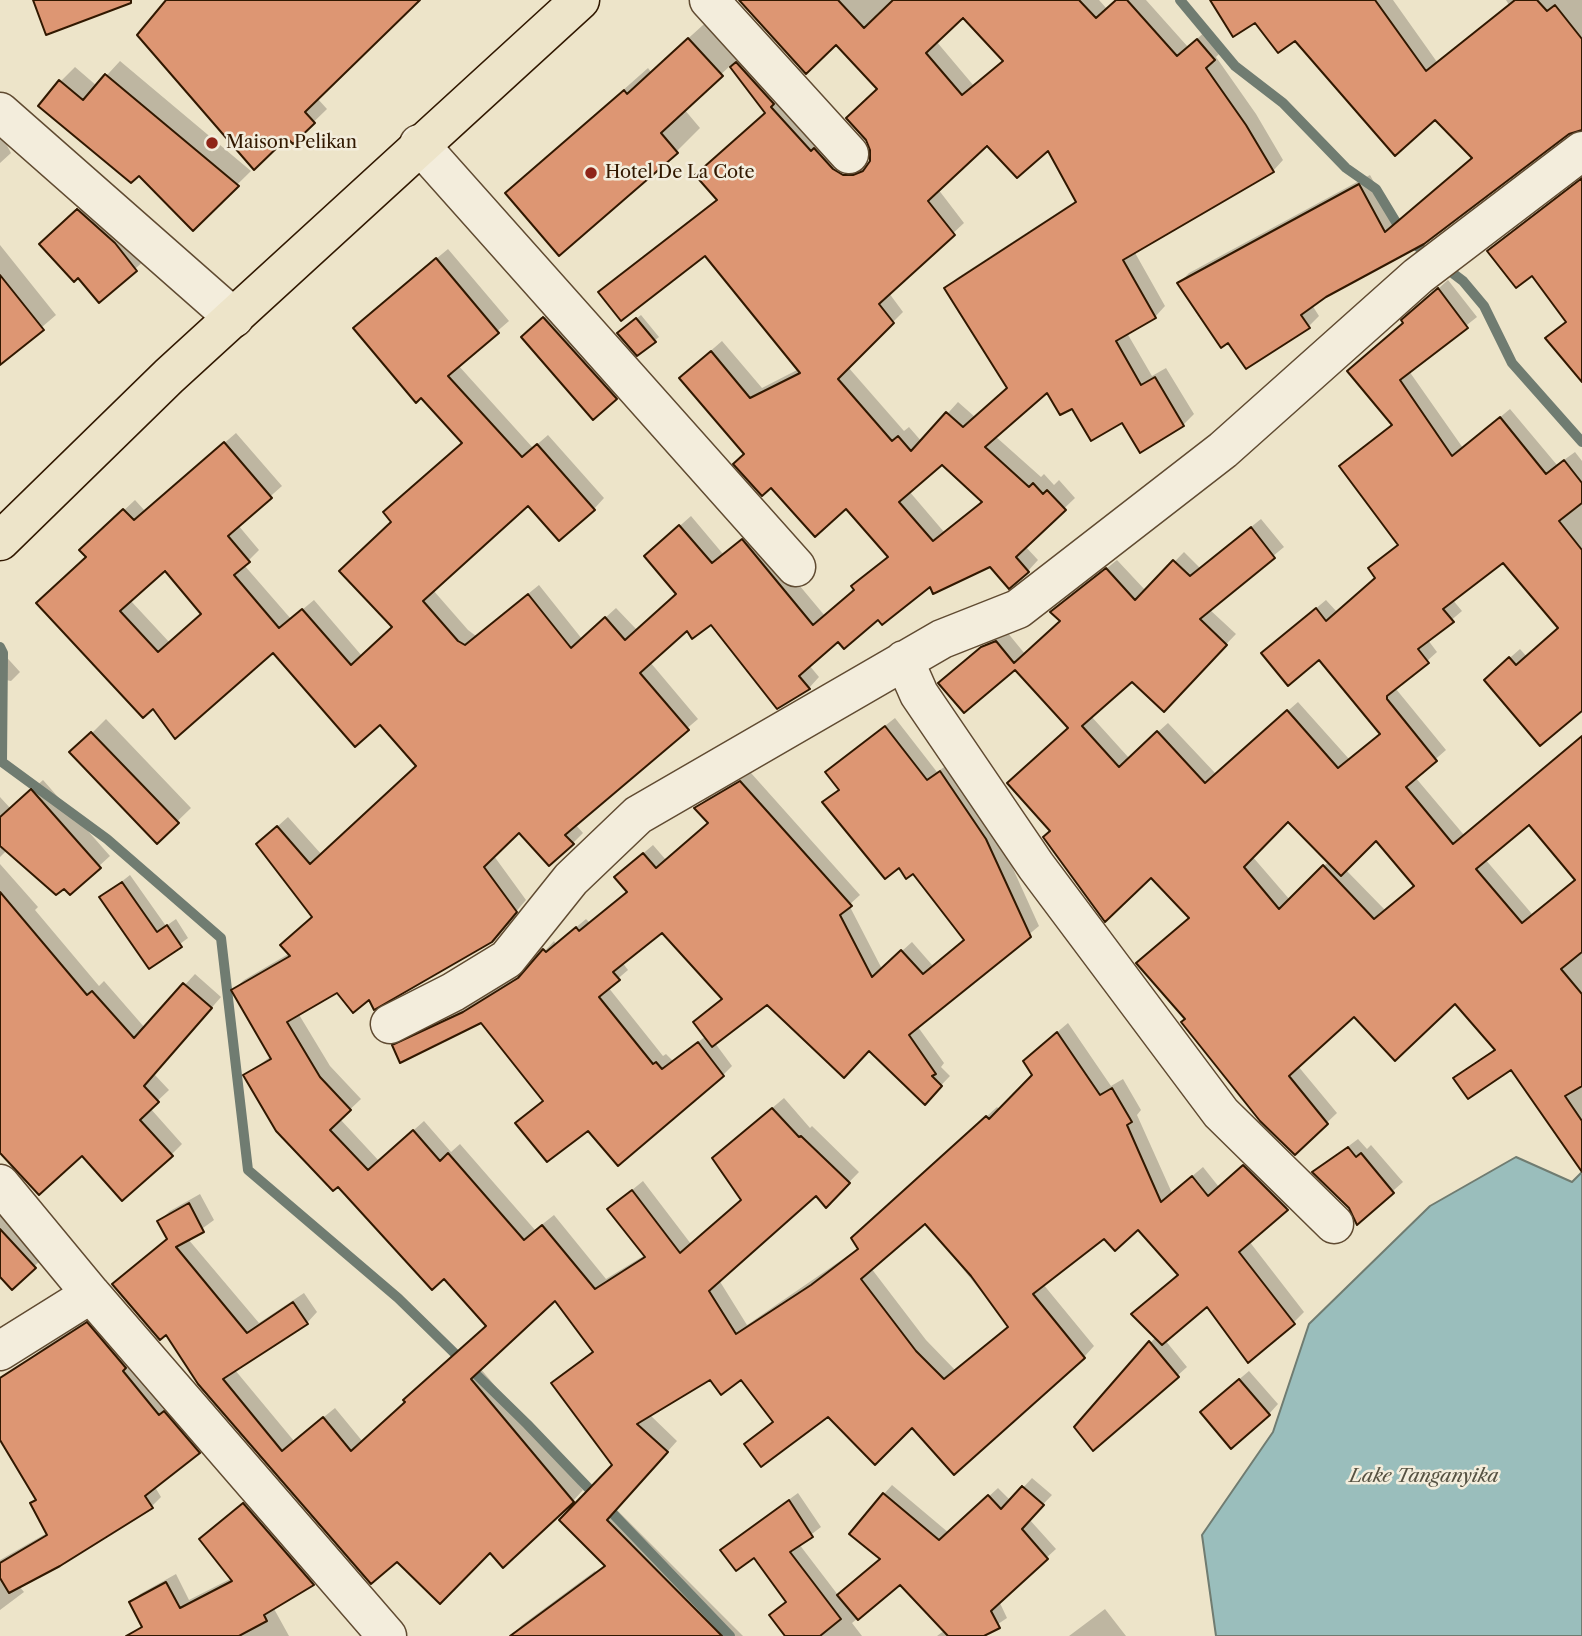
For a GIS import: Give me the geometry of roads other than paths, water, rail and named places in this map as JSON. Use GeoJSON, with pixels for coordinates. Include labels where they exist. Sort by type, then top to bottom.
{"type":"FeatureCollection","features":[{"type":"Feature","properties":{"kind":"highway"},"geometry":{"type":"LineString","coordinates":[[0,541],[169,376],[419,144],[580,0]]}},
{"type":"Feature","properties":{"kind":"street"},"geometry":{"type":"LineString","coordinates":[[709,0],[849,154]]}},
{"type":"Feature","properties":{"kind":"street"},"geometry":{"type":"LineString","coordinates":[[0,112],[234,318]]}},
{"type":"Feature","properties":{"kind":"street"},"geometry":{"type":"LineString","coordinates":[[419,144],[796,567]]}},
{"type":"Feature","properties":{"kind":"street"},"geometry":{"type":"LineString","coordinates":[[390,1024],[453,992],[507,959],[571,879],[638,815],[942,639],[1018,609],[1223,450],[1418,276],[1582,151]]}},
{"type":"Feature","properties":{"kind":"street"},"geometry":{"type":"LineString","coordinates":[[904,660],[919,694],[1036,866],[1221,1113],[1334,1224]]}},
{"type":"Feature","properties":{"kind":"street"},"geometry":{"type":"LineString","coordinates":[[0,1184],[91,1294],[387,1636]]}},
{"type":"Feature","properties":{"kind":"street"},"geometry":{"type":"LineString","coordinates":[[0,1351],[91,1294]]}},
{"type":"Feature","properties":{"kind":"water","name":"Lake Tanganyika"},"geometry":{"type":"Polygon","coordinates":[[[1516,1157],[1572,1182],[1582,1172],[1582,1636],[1216,1636],[1202,1535],[1273,1432],[1309,1324],[1430,1206],[1516,1157]]]}},
{"type":"Feature","properties":{"kind":"waterway"},"geometry":{"type":"LineString","coordinates":[[1180,0],[1235,66],[1283,103],[1346,168],[1376,189],[1405,237],[1463,281],[1484,306],[1512,363],[1582,442]]}},
{"type":"Feature","properties":{"kind":"waterway"},"geometry":{"type":"LineString","coordinates":[[0,647],[3,653],[2,762],[107,839],[221,938],[248,1170],[398,1298],[527,1424],[730,1636]]}},
{"type":"Feature","properties":{"kind":"place","name":"Maison Pelikan"},"geometry":{"type":"Point","coordinates":[212,143]}},
{"type":"Feature","properties":{"kind":"place","name":"Hotel De La Cote"},"geometry":{"type":"Point","coordinates":[591,173]}}]}
